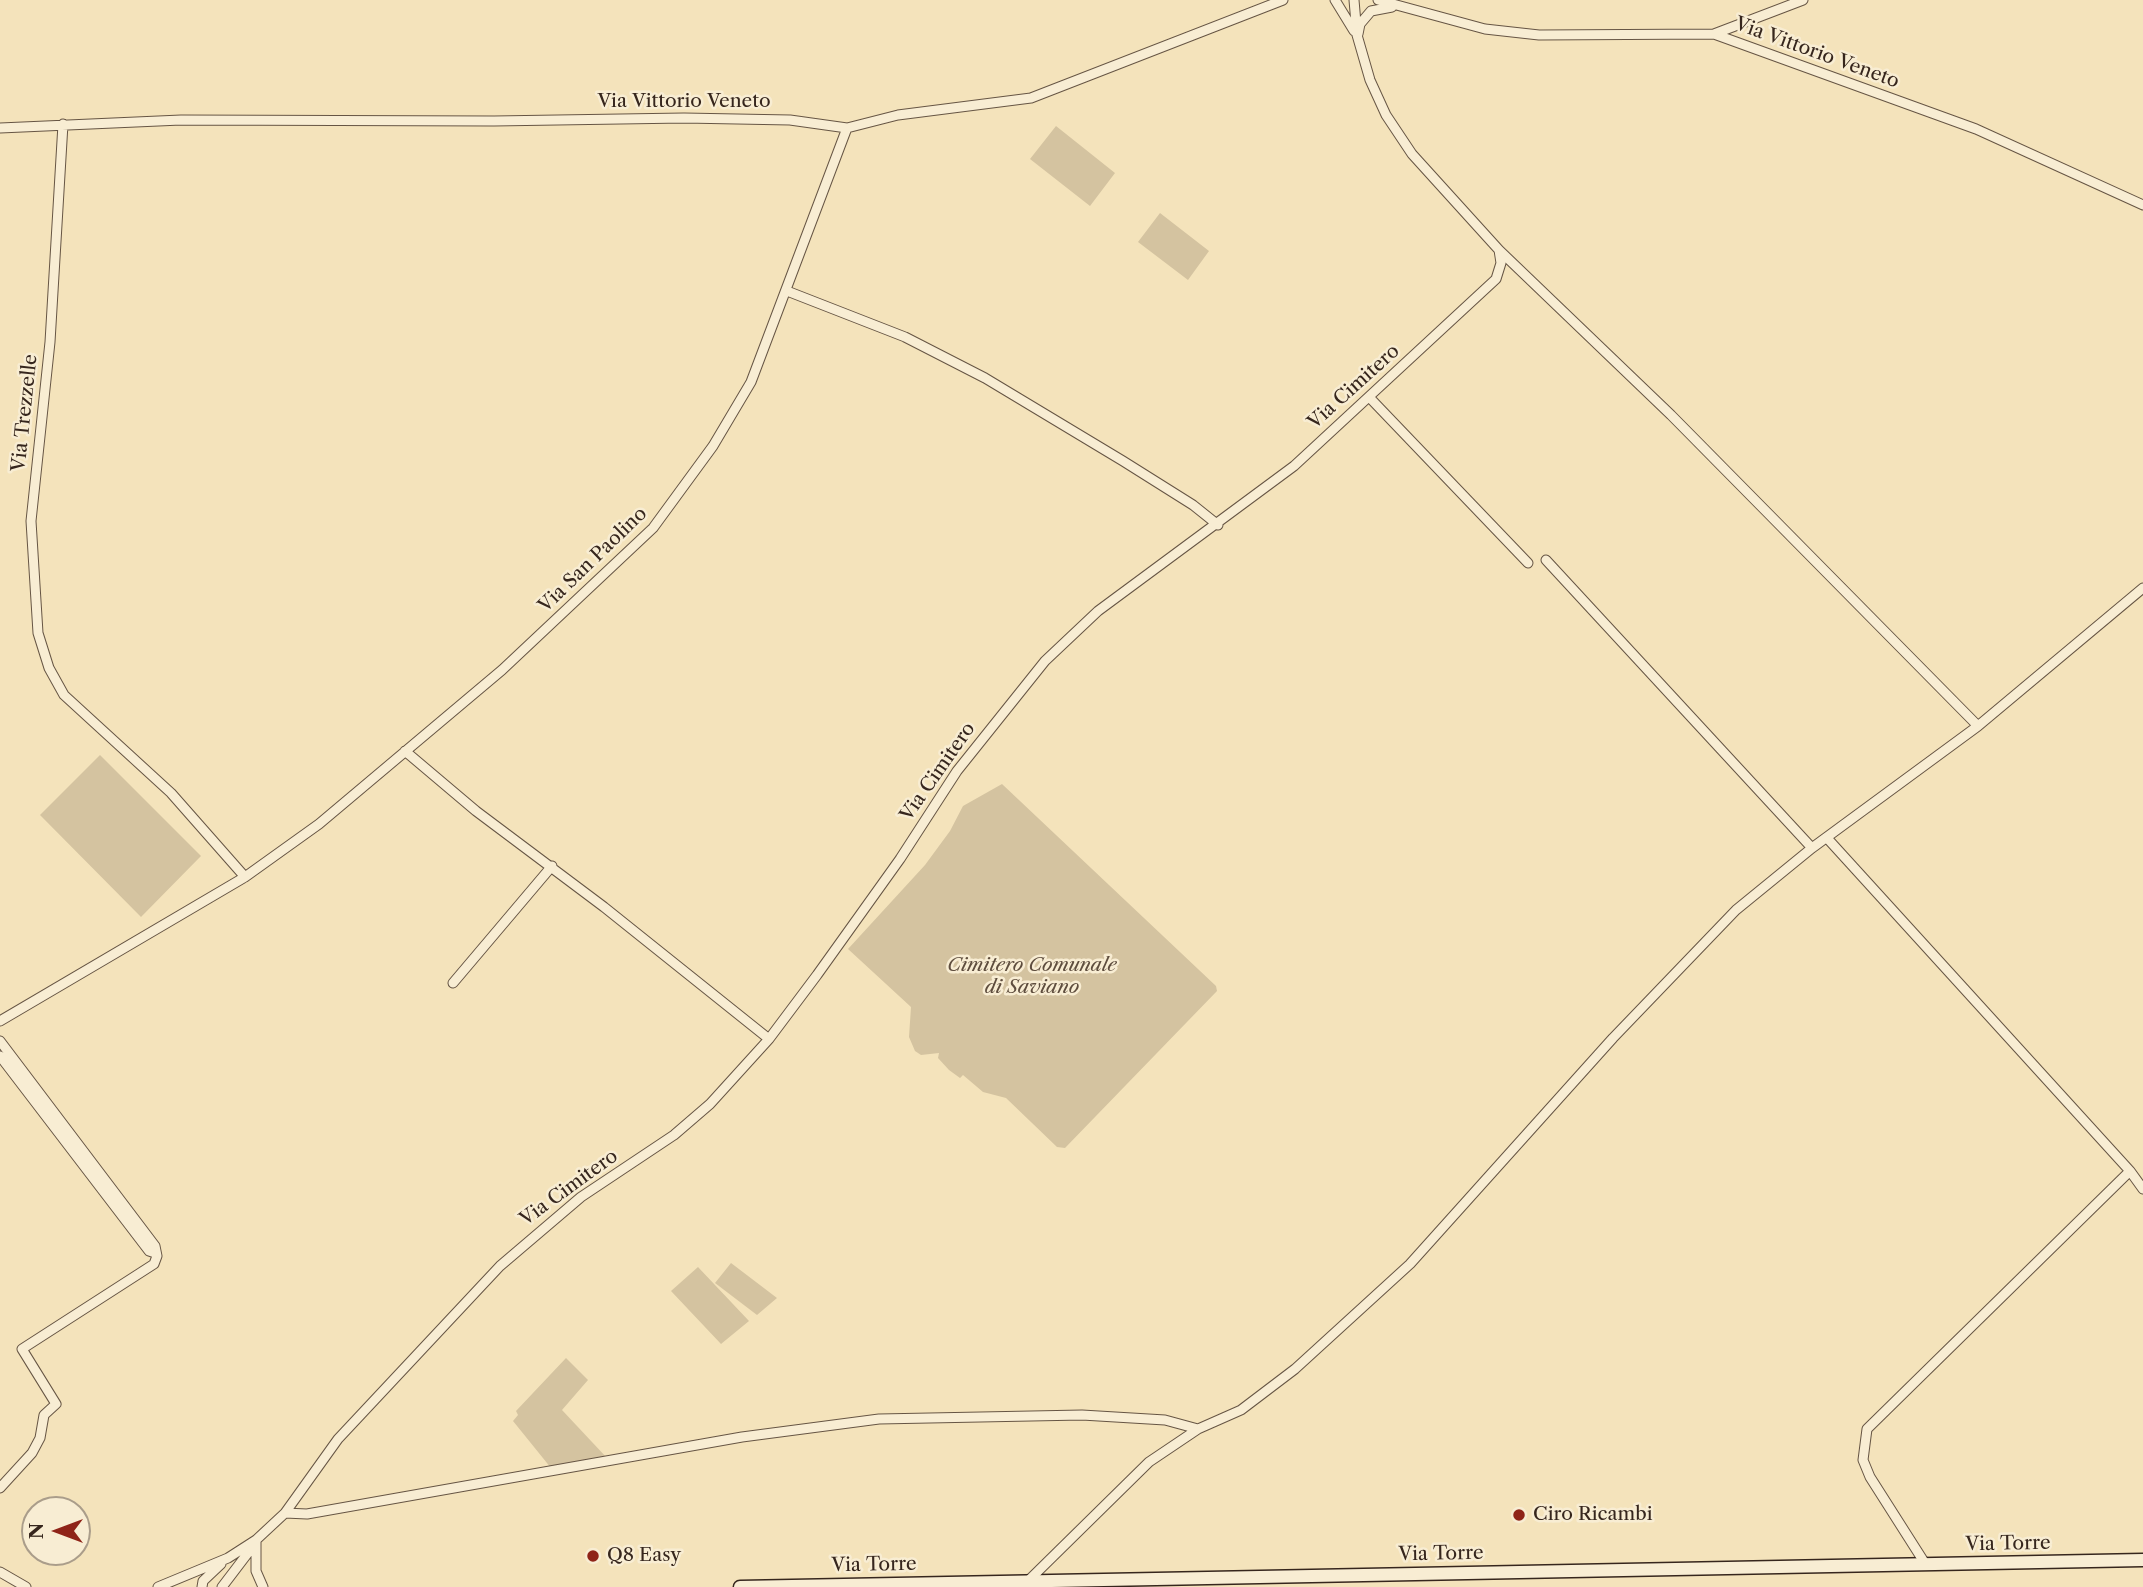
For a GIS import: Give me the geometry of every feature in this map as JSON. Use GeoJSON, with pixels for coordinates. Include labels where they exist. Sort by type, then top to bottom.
{"type":"FeatureCollection","features":[{"type":"Feature","properties":{"kind":"main road","name":"Via Torre"},"geometry":{"type":"LineString","coordinates":[[740,1587],[1024,1584],[2143,1560]]}},
{"type":"Feature","properties":{"kind":"street","name":"Via Vittorio Veneto"},"geometry":{"type":"LineString","coordinates":[[0,128],[181,120],[494,121],[684,118],[790,120],[847,128],[898,115],[1031,98],[1283,0]]}},
{"type":"Feature","properties":{"kind":"street"},"geometry":{"type":"LineString","coordinates":[[1335,0],[1357,35]]}},
{"type":"Feature","properties":{"kind":"street"},"geometry":{"type":"LineString","coordinates":[[1354,0],[1357,35],[1370,80],[1401,139],[1499,250],[1671,415],[1978,726]]}},
{"type":"Feature","properties":{"kind":"street","name":"Via Vittorio Veneto"},"geometry":{"type":"LineString","coordinates":[[1378,0],[1485,29],[1539,35],[1714,34],[1976,129],[2143,205]]}},
{"type":"Feature","properties":{"kind":"street"},"geometry":{"type":"LineString","coordinates":[[1714,34],[1803,0]]}},
{"type":"Feature","properties":{"kind":"street"},"geometry":{"type":"LineString","coordinates":[[1357,35],[1360,24],[1371,11],[1397,6]]}},
{"type":"Feature","properties":{"kind":"street","name":"Via Trezzelle"},"geometry":{"type":"LineString","coordinates":[[64,124],[50,342],[32,521],[35,603],[41,646],[56,684],[64,695],[171,793],[245,877]]}},
{"type":"Feature","properties":{"kind":"street","name":"Via San Paolino"},"geometry":{"type":"LineString","coordinates":[[0,1021],[245,877],[318,824],[502,670],[653,528],[713,446],[751,382],[847,128]]}},
{"type":"Feature","properties":{"kind":"street","name":"Via Cimitero"},"geometry":{"type":"LineString","coordinates":[[222,1587],[257,1540],[285,1513],[338,1439],[500,1266],[581,1197],[674,1135],[710,1104],[769,1039],[866,909],[957,771],[1045,661],[1098,611],[1218,525],[1294,466],[1496,279],[1501,263],[1499,250]]}},
{"type":"Feature","properties":{"kind":"street"},"geometry":{"type":"LineString","coordinates":[[787,290],[905,337],[985,378],[1193,505],[1218,525]]}},
{"type":"Feature","properties":{"kind":"street"},"geometry":{"type":"LineString","coordinates":[[1369,397],[1528,563]]}},
{"type":"Feature","properties":{"kind":"street"},"geometry":{"type":"LineString","coordinates":[[1546,560],[1812,848]]}},
{"type":"Feature","properties":{"kind":"street"},"geometry":{"type":"LineString","coordinates":[[1024,1584],[1149,1462],[1198,1429],[1241,1410],[1295,1369],[1410,1264],[1672,974],[1736,910],[1812,848],[1978,726],[2143,588]]}},
{"type":"Feature","properties":{"kind":"street"},"geometry":{"type":"LineString","coordinates":[[405,751],[476,811],[552,866],[769,1039]]}},
{"type":"Feature","properties":{"kind":"street"},"geometry":{"type":"LineString","coordinates":[[1827,838],[2130,1171],[2143,1189]]}},
{"type":"Feature","properties":{"kind":"street"},"geometry":{"type":"LineString","coordinates":[[453,983],[552,866]]}},
{"type":"Feature","properties":{"kind":"street"},"geometry":{"type":"LineString","coordinates":[[0,1041],[155,1246],[155,1264],[22,1349],[56,1404],[44,1415],[40,1437],[32,1452],[0,1488]]}},
{"type":"Feature","properties":{"kind":"street"},"geometry":{"type":"LineString","coordinates":[[0,1056],[149,1251],[155,1253]]}},
{"type":"Feature","properties":{"kind":"street"},"geometry":{"type":"LineString","coordinates":[[1926,1564],[1870,1477],[1863,1460],[1867,1430],[2130,1171]]}},
{"type":"Feature","properties":{"kind":"street"},"geometry":{"type":"LineString","coordinates":[[285,1513],[307,1514],[742,1437],[879,1419],[1082,1415],[1165,1420],[1198,1429]]}},
{"type":"Feature","properties":{"kind":"street"},"geometry":{"type":"LineString","coordinates":[[257,1540],[256,1572],[263,1587]]}},
{"type":"Feature","properties":{"kind":"street","name":"Via Cimitero"},"geometry":{"type":"LineString","coordinates":[[158,1587],[228,1558],[257,1540]]}},
{"type":"Feature","properties":{"kind":"street","name":"Via Cimitero"},"geometry":{"type":"LineString","coordinates":[[202,1587],[203,1581],[228,1558]]}},
{"type":"Feature","properties":{"kind":"street"},"geometry":{"type":"LineString","coordinates":[[0,1572],[26,1587]]}},
{"type":"Feature","properties":{"kind":"green space"},"geometry":{"type":"Polygon","coordinates":[[[1056,126],[1115,173],[1090,206],[1030,159],[1056,126]]]}},
{"type":"Feature","properties":{"kind":"green space"},"geometry":{"type":"Polygon","coordinates":[[[1160,213],[1209,251],[1188,280],[1138,242],[1160,213]]]}},
{"type":"Feature","properties":{"kind":"green space"},"geometry":{"type":"Polygon","coordinates":[[[100,755],[201,856],[141,917],[40,815],[100,755]]]}},
{"type":"Feature","properties":{"kind":"green space","name":"Cimitero Comunale di Saviano"},"geometry":{"type":"Polygon","coordinates":[[[1002,784],[1216,986],[1217,991],[1065,1148],[1057,1147],[1006,1098],[983,1092],[963,1075],[960,1078],[949,1070],[938,1058],[939,1053],[921,1055],[915,1051],[909,1037],[911,1007],[848,949],[925,865],[950,831],[963,806],[1002,784]]]}},
{"type":"Feature","properties":{"kind":"green space"},"geometry":{"type":"Polygon","coordinates":[[[731,1263],[777,1298],[757,1315],[715,1283],[731,1263]]]}},
{"type":"Feature","properties":{"kind":"green space"},"geometry":{"type":"Polygon","coordinates":[[[698,1267],[749,1321],[721,1344],[671,1291],[698,1267]]]}},
{"type":"Feature","properties":{"kind":"green space"},"geometry":{"type":"Polygon","coordinates":[[[566,1358],[588,1380],[562,1410],[607,1458],[551,1468],[513,1421],[518,1415],[516,1411],[566,1358]]]}},
{"type":"Feature","properties":{"kind":"place","name":"Ciro Ricambi"},"geometry":{"type":"Point","coordinates":[1519,1515]}},
{"type":"Feature","properties":{"kind":"place","name":"Q8 Easy"},"geometry":{"type":"Point","coordinates":[593,1556]}}]}
